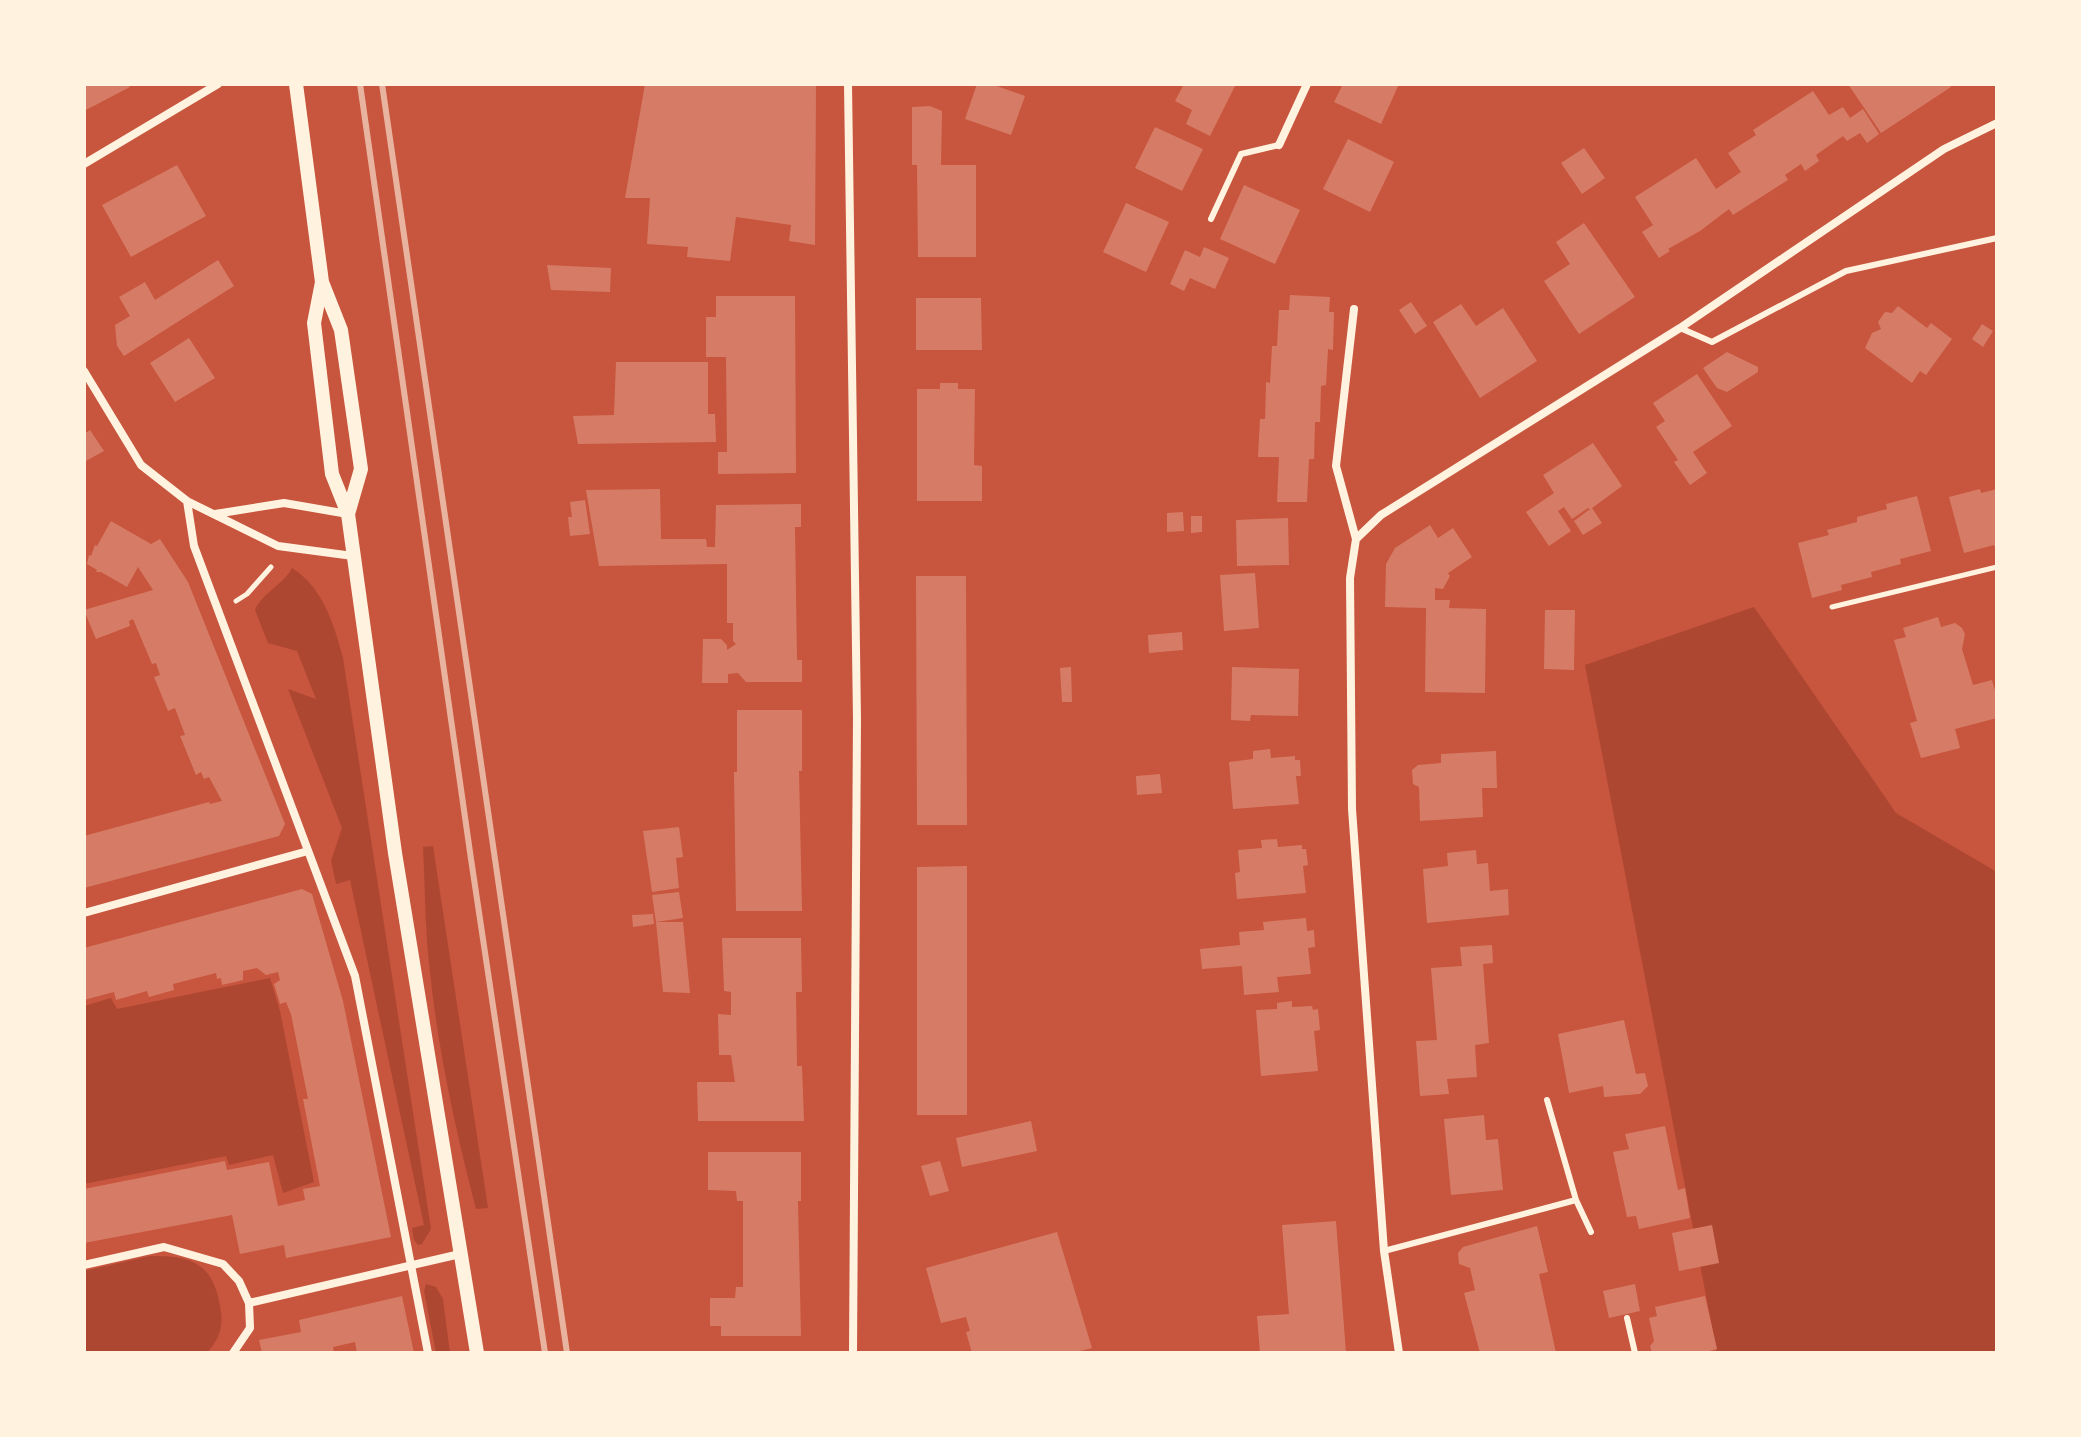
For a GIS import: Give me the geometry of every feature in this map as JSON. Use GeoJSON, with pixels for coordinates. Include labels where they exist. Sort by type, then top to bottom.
{"type":"FeatureCollection","features":[{"type":"Feature","properties":{"kind":"street"},"geometry":{"type":"LineString","coordinates":[[84,164],[218,84]]}},
{"type":"Feature","properties":{"kind":"street"},"geometry":{"type":"LineString","coordinates":[[296,84],[322,282],[341,330],[361,469],[348,514]]}},
{"type":"Feature","properties":{"kind":"street"},"geometry":{"type":"LineString","coordinates":[[848,84],[857,719],[853,1353]]}},
{"type":"Feature","properties":{"kind":"street"},"geometry":{"type":"LineString","coordinates":[[1279,145],[1307,84]]}},
{"type":"Feature","properties":{"kind":"street"},"geometry":{"type":"LineString","coordinates":[[1356,539],[1381,515],[1680,328],[1944,149],[1997,123]]}},
{"type":"Feature","properties":{"kind":"street"},"geometry":{"type":"LineString","coordinates":[[322,282],[314,323],[332,474],[348,514],[395,853],[477,1353]]}},
{"type":"Feature","properties":{"kind":"street"},"geometry":{"type":"LineString","coordinates":[[1354,309],[1336,466],[1356,539],[1350,578],[1352,809],[1384,1251],[1399,1353]]}},
{"type":"Feature","properties":{"kind":"street"},"geometry":{"type":"LineString","coordinates":[[84,371],[141,465],[187,501],[278,546],[353,556]]}},
{"type":"Feature","properties":{"kind":"street"},"geometry":{"type":"LineString","coordinates":[[187,501],[194,546],[355,976],[428,1353]]}},
{"type":"Feature","properties":{"kind":"street"},"geometry":{"type":"LineString","coordinates":[[215,514],[284,503],[348,514]]}},
{"type":"Feature","properties":{"kind":"street"},"geometry":{"type":"LineString","coordinates":[[84,913],[308,851]]}},
{"type":"Feature","properties":{"kind":"street"},"geometry":{"type":"LineString","coordinates":[[84,1265],[164,1247],[223,1264],[239,1281],[249,1303],[250,1328],[233,1353]]}},
{"type":"Feature","properties":{"kind":"street"},"geometry":{"type":"LineString","coordinates":[[249,1303],[460,1254]]}},
{"type":"Feature","properties":{"kind":"lane"},"geometry":{"type":"LineString","coordinates":[[1211,219],[1241,154],[1279,145]]}},
{"type":"Feature","properties":{"kind":"lane"},"geometry":{"type":"LineString","coordinates":[[1680,328],[1712,342],[1846,271],[1997,238]]}},
{"type":"Feature","properties":{"kind":"lane"},"geometry":{"type":"LineString","coordinates":[[1547,1100],[1576,1200],[1591,1232]]}},
{"type":"Feature","properties":{"kind":"lane"},"geometry":{"type":"LineString","coordinates":[[1384,1251],[1576,1200]]}},
{"type":"Feature","properties":{"kind":"lane"},"geometry":{"type":"LineString","coordinates":[[1627,1318],[1635,1353]]}},
{"type":"Feature","properties":{"kind":"path"},"geometry":{"type":"LineString","coordinates":[[219,612],[247,594],[269,571],[278,546]]}},
{"type":"Feature","properties":{"kind":"path"},"geometry":{"type":"LineString","coordinates":[[1832,607],[1997,567]]}},
{"type":"Feature","properties":{"kind":"shaded area"},"geometry":{"type":"Polygon","coordinates":[[[292,568],[312,585],[326,608],[343,658],[431,1229],[422,1244],[418,1245],[412,1228],[424,1225],[350,880],[336,884],[331,861],[342,828],[288,689],[316,699],[297,651],[268,643],[255,610],[292,568]]]}},
{"type":"Feature","properties":{"kind":"shaded area"},"geometry":{"type":"Polygon","coordinates":[[[1754,607],[1896,813],[1997,872],[1997,1353],[1717,1353],[1585,665],[1754,607]]]}},
{"type":"Feature","properties":{"kind":"shaded area"},"geometry":{"type":"Polygon","coordinates":[[[433,846],[488,1208],[476,1209],[454,1117],[432,994],[423,847],[433,846]]]}},
{"type":"Feature","properties":{"kind":"shaded area"},"geometry":{"type":"Polygon","coordinates":[[[270,978],[280,1011],[314,1182],[283,1193],[273,1155],[229,1165],[226,1156],[84,1184],[84,1006],[111,998],[117,1009],[270,978]]]}},
{"type":"Feature","properties":{"kind":"shaded area"},"geometry":{"type":"Polygon","coordinates":[[[150,1256],[186,1259],[210,1277],[221,1316],[219,1335],[212,1347],[207,1353],[84,1353],[84,1271],[150,1256]]]}},
{"type":"Feature","properties":{"kind":"shaded area"},"geometry":{"type":"Polygon","coordinates":[[[426,1284],[436,1287],[443,1299],[450,1353],[436,1353],[424,1291],[426,1284]]]}},
{"type":"Feature","properties":{"kind":"building"},"geometry":{"type":"Polygon","coordinates":[[[84,84],[128,84],[130,87],[84,111],[84,84]]]}},
{"type":"Feature","properties":{"kind":"building"},"geometry":{"type":"Polygon","coordinates":[[[645,84],[816,84],[815,245],[789,241],[791,225],[736,217],[730,261],[687,257],[688,247],[647,244],[650,198],[625,198],[645,84]]]}},
{"type":"Feature","properties":{"kind":"building"},"geometry":{"type":"Polygon","coordinates":[[[977,84],[991,84],[1025,96],[1011,135],[965,119],[977,84]]]}},
{"type":"Feature","properties":{"kind":"building"},"geometry":{"type":"Polygon","coordinates":[[[1184,84],[1236,84],[1210,136],[1186,124],[1192,110],[1175,101],[1184,84]]]}},
{"type":"Feature","properties":{"kind":"building"},"geometry":{"type":"Polygon","coordinates":[[[1343,84],[1399,84],[1381,124],[1334,102],[1343,84]]]}},
{"type":"Feature","properties":{"kind":"building"},"geometry":{"type":"Polygon","coordinates":[[[1848,84],[1949,84],[1951,87],[1881,133],[1848,84]]]}},
{"type":"Feature","properties":{"kind":"building"},"geometry":{"type":"Polygon","coordinates":[[[1813,91],[1829,115],[1843,107],[1850,118],[1863,109],[1879,134],[1867,143],[1860,133],[1847,141],[1843,136],[1816,155],[1819,161],[1805,171],[1801,164],[1785,175],[1788,180],[1733,215],[1729,209],[1659,258],[1642,232],[1653,225],[1635,197],[1696,158],[1716,189],[1741,172],[1728,153],[1756,135],[1753,130],[1813,91]]]}},
{"type":"Feature","properties":{"kind":"building"},"geometry":{"type":"Polygon","coordinates":[[[930,106],[942,111],[941,165],[976,165],[976,257],[918,257],[917,165],[912,165],[912,107],[930,106]]]}},
{"type":"Feature","properties":{"kind":"building"},"geometry":{"type":"Polygon","coordinates":[[[1155,127],[1203,149],[1182,191],[1135,168],[1155,127]]]}},
{"type":"Feature","properties":{"kind":"building"},"geometry":{"type":"Polygon","coordinates":[[[1348,139],[1394,162],[1370,212],[1323,189],[1348,139]]]}},
{"type":"Feature","properties":{"kind":"building"},"geometry":{"type":"Polygon","coordinates":[[[1584,148],[1605,178],[1582,194],[1561,163],[1584,148]]]}},
{"type":"Feature","properties":{"kind":"building"},"geometry":{"type":"Polygon","coordinates":[[[177,165],[206,216],[131,257],[102,205],[177,165]]]}},
{"type":"Feature","properties":{"kind":"building"},"geometry":{"type":"Polygon","coordinates":[[[1244,185],[1300,210],[1275,264],[1220,239],[1244,185]]]}},
{"type":"Feature","properties":{"kind":"building"},"geometry":{"type":"Polygon","coordinates":[[[1126,203],[1169,222],[1146,272],[1103,252],[1126,203]]]}},
{"type":"Feature","properties":{"kind":"building"},"geometry":{"type":"Polygon","coordinates":[[[1584,223],[1635,297],[1579,334],[1544,281],[1570,264],[1556,242],[1584,223]]]}},
{"type":"Feature","properties":{"kind":"building"},"geometry":{"type":"Polygon","coordinates":[[[1204,247],[1229,258],[1215,289],[1190,278],[1184,291],[1170,284],[1185,250],[1200,257],[1204,247]]]}},
{"type":"Feature","properties":{"kind":"building"},"geometry":{"type":"Polygon","coordinates":[[[218,260],[234,286],[124,356],[117,346],[115,325],[130,316],[119,297],[145,282],[155,300],[218,260]]]}},
{"type":"Feature","properties":{"kind":"building"},"geometry":{"type":"Polygon","coordinates":[[[547,265],[611,268],[610,292],[551,290],[547,265]]]}},
{"type":"Feature","properties":{"kind":"building"},"geometry":{"type":"Polygon","coordinates":[[[1290,295],[1330,297],[1329,312],[1334,312],[1333,350],[1328,349],[1326,385],[1321,386],[1320,422],[1315,422],[1314,459],[1309,459],[1307,502],[1277,502],[1279,457],[1258,457],[1260,419],[1265,419],[1266,382],[1270,383],[1272,346],[1277,346],[1279,310],[1289,310],[1290,295]]]}},
{"type":"Feature","properties":{"kind":"building"},"geometry":{"type":"Polygon","coordinates":[[[716,296],[795,296],[796,473],[718,474],[718,452],[727,452],[726,357],[706,357],[706,317],[716,317],[716,296]]]}},
{"type":"Feature","properties":{"kind":"building"},"geometry":{"type":"Polygon","coordinates":[[[916,298],[981,298],[982,350],[916,350],[916,298]]]}},
{"type":"Feature","properties":{"kind":"building"},"geometry":{"type":"Polygon","coordinates":[[[1411,302],[1427,326],[1415,334],[1399,310],[1411,302]]]}},
{"type":"Feature","properties":{"kind":"building"},"geometry":{"type":"Polygon","coordinates":[[[1461,304],[1476,326],[1503,308],[1537,361],[1480,398],[1433,322],[1461,304]]]}},
{"type":"Feature","properties":{"kind":"building"},"geometry":{"type":"Polygon","coordinates":[[[1898,306],[1927,328],[1931,323],[1952,339],[1926,375],[1920,371],[1912,383],[1865,348],[1872,333],[1881,329],[1878,322],[1885,312],[1892,313],[1898,306]]]}},
{"type":"Feature","properties":{"kind":"building"},"geometry":{"type":"Polygon","coordinates":[[[1982,324],[1993,331],[1983,347],[1972,339],[1982,324]]]}},
{"type":"Feature","properties":{"kind":"building"},"geometry":{"type":"Polygon","coordinates":[[[189,338],[215,378],[175,402],[150,363],[189,338]]]}},
{"type":"Feature","properties":{"kind":"building"},"geometry":{"type":"Polygon","coordinates":[[[1727,352],[1758,367],[1758,372],[1727,392],[1717,388],[1703,368],[1727,352]]]}},
{"type":"Feature","properties":{"kind":"building"},"geometry":{"type":"Polygon","coordinates":[[[616,362],[708,362],[708,414],[715,414],[716,442],[578,444],[573,416],[614,415],[616,362]]]}},
{"type":"Feature","properties":{"kind":"building"},"geometry":{"type":"Polygon","coordinates":[[[1697,374],[1732,426],[1693,452],[1707,473],[1690,485],[1656,427],[1665,421],[1653,403],[1697,374]]]}},
{"type":"Feature","properties":{"kind":"building"},"geometry":{"type":"Polygon","coordinates":[[[940,383],[958,383],[958,389],[975,389],[974,465],[982,466],[982,501],[917,501],[917,389],[940,389],[940,383]]]}},
{"type":"Feature","properties":{"kind":"building"},"geometry":{"type":"Polygon","coordinates":[[[90,430],[104,451],[84,462],[84,434],[90,430]]]}},
{"type":"Feature","properties":{"kind":"building"},"geometry":{"type":"Polygon","coordinates":[[[1593,443],[1622,486],[1592,508],[1602,523],[1583,535],[1574,521],[1590,509],[1572,519],[1564,507],[1558,511],[1571,531],[1549,546],[1526,512],[1554,493],[1543,475],[1593,443]]]}},
{"type":"Feature","properties":{"kind":"building"},"geometry":{"type":"Polygon","coordinates":[[[660,489],[661,539],[706,539],[707,547],[715,547],[716,505],[801,504],[801,527],[795,527],[797,660],[802,660],[802,682],[746,682],[738,673],[728,674],[728,683],[702,683],[703,639],[721,639],[727,650],[736,644],[733,641],[733,623],[727,623],[727,564],[599,566],[586,490],[660,489]]]}},
{"type":"Feature","properties":{"kind":"building"},"geometry":{"type":"Polygon","coordinates":[[[1980,489],[1981,493],[1997,489],[1997,553],[1994,545],[1964,553],[1949,497],[1980,489]]]}},
{"type":"Feature","properties":{"kind":"building"},"geometry":{"type":"Polygon","coordinates":[[[1917,496],[1931,551],[1900,559],[1901,564],[1871,572],[1872,577],[1841,585],[1842,590],[1812,598],[1798,543],[1829,535],[1827,530],[1887,509],[1886,504],[1917,496]]]}},
{"type":"Feature","properties":{"kind":"building"},"geometry":{"type":"Polygon","coordinates":[[[585,500],[590,534],[570,536],[570,502],[585,500]]]}},
{"type":"Feature","properties":{"kind":"building"},"geometry":{"type":"Polygon","coordinates":[[[1183,512],[1184,531],[1167,532],[1167,513],[1183,512]]]}},
{"type":"Feature","properties":{"kind":"building"},"geometry":{"type":"Polygon","coordinates":[[[1191,516],[1202,516],[1202,532],[1191,533],[1191,516]]]}},
{"type":"Feature","properties":{"kind":"building"},"geometry":{"type":"Polygon","coordinates":[[[1288,518],[1289,565],[1237,566],[1236,520],[1288,518]]]}},
{"type":"Feature","properties":{"kind":"building"},"geometry":{"type":"Polygon","coordinates":[[[111,521],[151,544],[160,539],[188,582],[285,824],[279,836],[84,888],[84,836],[222,801],[209,777],[204,779],[201,772],[196,775],[180,736],[185,735],[175,708],[168,711],[154,677],[160,675],[156,663],[152,664],[133,619],[129,621],[130,626],[96,639],[84,610],[153,590],[138,567],[127,587],[96,572],[87,564],[89,555],[111,521]]]}},
{"type":"Feature","properties":{"kind":"building"},"geometry":{"type":"Polygon","coordinates":[[[1430,525],[1438,538],[1453,528],[1472,557],[1448,573],[1450,576],[1443,589],[1435,588],[1435,600],[1450,600],[1449,608],[1486,609],[1485,693],[1425,692],[1426,608],[1385,607],[1386,564],[1395,548],[1430,525]]]}},
{"type":"Feature","properties":{"kind":"building"},"geometry":{"type":"Polygon","coordinates":[[[1255,573],[1259,628],[1224,631],[1220,575],[1255,573]]]}},
{"type":"Feature","properties":{"kind":"building"},"geometry":{"type":"Polygon","coordinates":[[[916,576],[966,576],[967,825],[917,825],[916,576]]]}},
{"type":"Feature","properties":{"kind":"building"},"geometry":{"type":"Polygon","coordinates":[[[1545,610],[1575,610],[1574,670],[1544,669],[1545,610]]]}},
{"type":"Feature","properties":{"kind":"building"},"geometry":{"type":"Polygon","coordinates":[[[1938,617],[1941,627],[1955,623],[1962,628],[1965,634],[1962,649],[1973,685],[1992,680],[1997,697],[1997,718],[1955,729],[1960,748],[1921,758],[1910,723],[1917,721],[1894,640],[1906,637],[1903,628],[1938,617]]]}},
{"type":"Feature","properties":{"kind":"building"},"geometry":{"type":"Polygon","coordinates":[[[1182,632],[1183,650],[1149,653],[1148,635],[1182,632]]]}},
{"type":"Feature","properties":{"kind":"building"},"geometry":{"type":"Polygon","coordinates":[[[1071,667],[1072,702],[1062,702],[1060,668],[1071,667]]]}},
{"type":"Feature","properties":{"kind":"building"},"geometry":{"type":"Polygon","coordinates":[[[1232,667],[1299,669],[1298,716],[1251,715],[1250,721],[1231,720],[1232,667]]]}},
{"type":"Feature","properties":{"kind":"building"},"geometry":{"type":"Polygon","coordinates":[[[737,710],[802,710],[802,771],[799,771],[802,911],[736,911],[734,772],[737,772],[737,710]]]}},
{"type":"Feature","properties":{"kind":"building"},"geometry":{"type":"Polygon","coordinates":[[[1270,749],[1271,758],[1295,756],[1295,760],[1300,760],[1301,776],[1296,776],[1299,804],[1233,809],[1229,762],[1253,759],[1253,751],[1270,749]]]}},
{"type":"Feature","properties":{"kind":"building"},"geometry":{"type":"Polygon","coordinates":[[[1496,751],[1497,788],[1482,788],[1483,817],[1420,821],[1419,787],[1413,784],[1412,770],[1418,765],[1441,763],[1441,754],[1496,751]]]}},
{"type":"Feature","properties":{"kind":"building"},"geometry":{"type":"Polygon","coordinates":[[[1160,774],[1162,793],[1137,795],[1136,776],[1160,774]]]}},
{"type":"Feature","properties":{"kind":"building"},"geometry":{"type":"Polygon","coordinates":[[[679,827],[683,857],[676,858],[679,888],[652,892],[643,831],[679,827]]]}},
{"type":"Feature","properties":{"kind":"building"},"geometry":{"type":"Polygon","coordinates":[[[1277,839],[1278,847],[1302,845],[1302,849],[1306,849],[1308,865],[1303,866],[1306,893],[1237,899],[1235,873],[1240,872],[1238,850],[1262,848],[1261,840],[1277,839]]]}},
{"type":"Feature","properties":{"kind":"building"},"geometry":{"type":"Polygon","coordinates":[[[1476,850],[1477,864],[1488,863],[1490,891],[1508,889],[1509,915],[1427,923],[1423,869],[1448,866],[1447,853],[1476,850]]]}},
{"type":"Feature","properties":{"kind":"building"},"geometry":{"type":"Polygon","coordinates":[[[967,866],[967,1115],[917,1115],[917,867],[967,866]]]}},
{"type":"Feature","properties":{"kind":"building"},"geometry":{"type":"Polygon","coordinates":[[[302,889],[312,894],[343,1001],[391,1237],[286,1258],[284,1245],[240,1254],[232,1215],[84,1243],[84,1189],[225,1161],[227,1170],[269,1162],[278,1206],[305,1200],[303,1189],[320,1186],[303,1099],[308,1099],[291,1014],[286,1002],[280,1004],[274,984],[280,980],[278,972],[266,975],[257,968],[243,971],[243,980],[222,985],[216,973],[173,984],[174,990],[149,997],[147,991],[116,1000],[114,992],[84,1000],[84,948],[302,889]]]}},
{"type":"Feature","properties":{"kind":"building"},"geometry":{"type":"Polygon","coordinates":[[[679,892],[683,918],[656,922],[652,895],[679,892]]]}},
{"type":"Feature","properties":{"kind":"building"},"geometry":{"type":"Polygon","coordinates":[[[653,914],[654,924],[633,927],[632,915],[653,914]]]}},
{"type":"Feature","properties":{"kind":"building"},"geometry":{"type":"Polygon","coordinates":[[[1306,918],[1307,931],[1314,930],[1315,947],[1308,948],[1311,974],[1277,977],[1279,992],[1244,995],[1242,966],[1202,969],[1200,949],[1240,945],[1239,932],[1264,930],[1263,922],[1306,918]]]}},
{"type":"Feature","properties":{"kind":"building"},"geometry":{"type":"Polygon","coordinates":[[[656,922],[683,922],[690,993],[663,992],[656,922]]]}},
{"type":"Feature","properties":{"kind":"building"},"geometry":{"type":"Polygon","coordinates":[[[722,938],[801,938],[802,992],[796,992],[797,1066],[802,1066],[804,1121],[698,1121],[697,1082],[735,1082],[731,1055],[719,1055],[718,1014],[731,1015],[731,992],[724,991],[722,938]]]}},
{"type":"Feature","properties":{"kind":"building"},"geometry":{"type":"Polygon","coordinates":[[[1492,945],[1493,963],[1483,964],[1489,1043],[1475,1045],[1477,1077],[1447,1079],[1449,1094],[1420,1096],[1416,1041],[1437,1040],[1431,968],[1462,966],[1460,947],[1492,945]]]}},
{"type":"Feature","properties":{"kind":"building"},"geometry":{"type":"Polygon","coordinates":[[[1292,1001],[1292,1007],[1312,1006],[1313,1010],[1318,1009],[1320,1030],[1314,1031],[1318,1071],[1261,1076],[1256,1010],[1277,1009],[1277,1003],[1292,1001]]]}},
{"type":"Feature","properties":{"kind":"building"},"geometry":{"type":"Polygon","coordinates":[[[1624,1020],[1636,1074],[1645,1073],[1648,1086],[1640,1094],[1604,1097],[1603,1086],[1569,1093],[1558,1034],[1624,1020]]]}},
{"type":"Feature","properties":{"kind":"building"},"geometry":{"type":"Polygon","coordinates":[[[1484,1115],[1486,1140],[1498,1139],[1503,1190],[1451,1195],[1444,1119],[1484,1115]]]}},
{"type":"Feature","properties":{"kind":"building"},"geometry":{"type":"Polygon","coordinates":[[[1031,1121],[1037,1151],[962,1167],[956,1138],[1031,1121]]]}},
{"type":"Feature","properties":{"kind":"building"},"geometry":{"type":"Polygon","coordinates":[[[1665,1126],[1678,1190],[1685,1188],[1690,1218],[1639,1229],[1636,1216],[1627,1217],[1613,1152],[1629,1149],[1625,1134],[1665,1126]]]}},
{"type":"Feature","properties":{"kind":"building"},"geometry":{"type":"Polygon","coordinates":[[[708,1152],[801,1152],[801,1201],[798,1201],[801,1336],[721,1336],[721,1326],[710,1326],[710,1298],[735,1298],[736,1287],[743,1287],[743,1201],[737,1201],[736,1191],[708,1190],[708,1152]]]}},
{"type":"Feature","properties":{"kind":"building"},"geometry":{"type":"Polygon","coordinates":[[[940,1161],[949,1191],[930,1196],[921,1166],[940,1161]]]}},
{"type":"Feature","properties":{"kind":"building"},"geometry":{"type":"Polygon","coordinates":[[[1336,1221],[1346,1353],[1260,1353],[1257,1316],[1289,1314],[1282,1225],[1336,1221]]]}},
{"type":"Feature","properties":{"kind":"building"},"geometry":{"type":"Polygon","coordinates":[[[1712,1225],[1719,1263],[1679,1271],[1672,1233],[1712,1225]]]}},
{"type":"Feature","properties":{"kind":"building"},"geometry":{"type":"Polygon","coordinates":[[[1537,1226],[1548,1272],[1539,1274],[1556,1353],[1480,1353],[1464,1293],[1475,1290],[1470,1268],[1459,1264],[1458,1253],[1463,1247],[1537,1226]]]}},
{"type":"Feature","properties":{"kind":"building"},"geometry":{"type":"Polygon","coordinates":[[[1057,1232],[1092,1348],[1072,1353],[972,1353],[966,1332],[970,1331],[966,1317],[941,1323],[926,1268],[1057,1232]]]}},
{"type":"Feature","properties":{"kind":"building"},"geometry":{"type":"Polygon","coordinates":[[[1635,1284],[1640,1311],[1609,1318],[1603,1291],[1635,1284]]]}},
{"type":"Feature","properties":{"kind":"building"},"geometry":{"type":"Polygon","coordinates":[[[402,1296],[414,1353],[357,1353],[355,1342],[333,1347],[334,1353],[262,1353],[259,1340],[301,1332],[299,1320],[402,1296]]]}},
{"type":"Feature","properties":{"kind":"building"},"geometry":{"type":"Polygon","coordinates":[[[1705,1296],[1717,1349],[1701,1353],[1652,1353],[1650,1346],[1654,1341],[1649,1318],[1657,1316],[1655,1307],[1705,1296]]]}},
{"type":"Feature","properties":{"kind":"railway"},"geometry":{"type":"LineString","coordinates":[[360,84],[545,1353]]}},
{"type":"Feature","properties":{"kind":"railway"},"geometry":{"type":"LineString","coordinates":[[382,84],[567,1353]]}}]}
